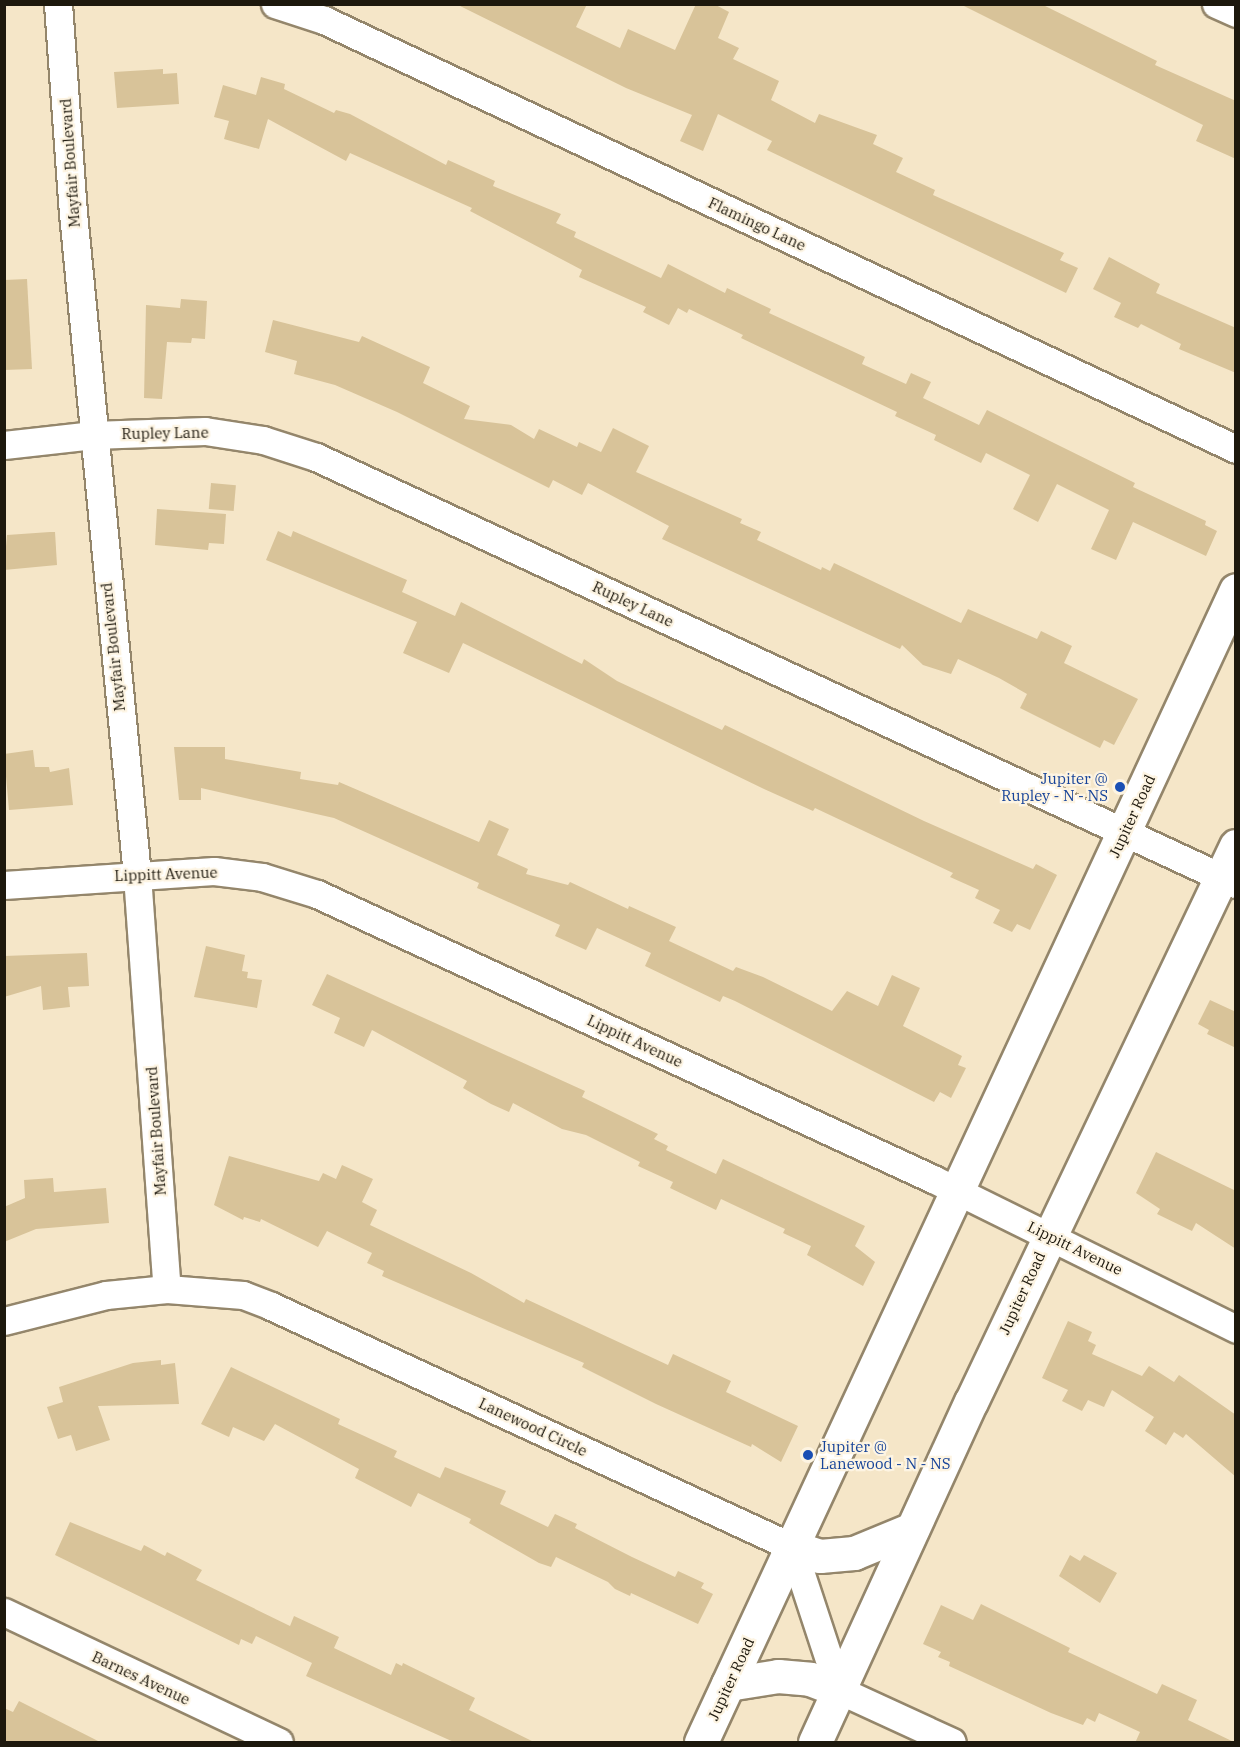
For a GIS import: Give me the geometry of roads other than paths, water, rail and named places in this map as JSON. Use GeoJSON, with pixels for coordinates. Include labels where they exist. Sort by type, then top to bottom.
{"type":"FeatureCollection","features":[{"type":"Feature","properties":{"kind":"main road","name":"Jupiter Road"},"geometry":{"type":"LineString","coordinates":[[701,1743],[1236,590]]}},
{"type":"Feature","properties":{"kind":"main road","name":"Jupiter Road"},"geometry":{"type":"LineString","coordinates":[[815,1743],[1049,1235],[1228,881],[1236,846]]}},
{"type":"Feature","properties":{"kind":"main road"},"geometry":{"type":"LineString","coordinates":[[792,1547],[820,1556],[854,1553],[912,1529]]}},
{"type":"Feature","properties":{"kind":"main road"},"geometry":{"type":"LineString","coordinates":[[728,1684],[778,1676],[810,1679],[839,1690]]}},
{"type":"Feature","properties":{"kind":"street","name":"Mayfair Boulevard"},"geometry":{"type":"LineString","coordinates":[[58,4],[93,435],[137,874],[167,1289]]}},
{"type":"Feature","properties":{"kind":"street","name":"Flamingo Lane"},"geometry":{"type":"LineString","coordinates":[[275,4],[324,20],[1236,449]]}},
{"type":"Feature","properties":{"kind":"street"},"geometry":{"type":"LineString","coordinates":[[1216,4],[1236,14]]}},
{"type":"Feature","properties":{"kind":"street","name":"Rupley Lane"},"geometry":{"type":"LineString","coordinates":[[4,445],[93,435],[205,431],[263,440],[316,457],[1228,881]]}},
{"type":"Feature","properties":{"kind":"street","name":"Lippitt Avenue"},"geometry":{"type":"LineString","coordinates":[[4,885],[137,874],[214,871],[262,877],[317,894],[957,1191],[1236,1329]]}},
{"type":"Feature","properties":{"kind":"street","name":"Lanewood Circle"},"geometry":{"type":"LineString","coordinates":[[4,1321],[106,1295],[167,1289],[243,1295],[792,1547]]}},
{"type":"Feature","properties":{"kind":"street"},"geometry":{"type":"LineString","coordinates":[[792,1547],[839,1690],[952,1743]]}},
{"type":"Feature","properties":{"kind":"street","name":"Barnes Avenue"},"geometry":{"type":"LineString","coordinates":[[4,1612],[279,1743]]}},
{"type":"Feature","properties":{"kind":"place","name":"Jupiter @ Rupley - N - NS"},"geometry":{"type":"Point","coordinates":[1120,787]}},
{"type":"Feature","properties":{"kind":"place","name":"Jupiter @ Lanewood - N - NS"},"geometry":{"type":"Point","coordinates":[808,1455]}}]}
